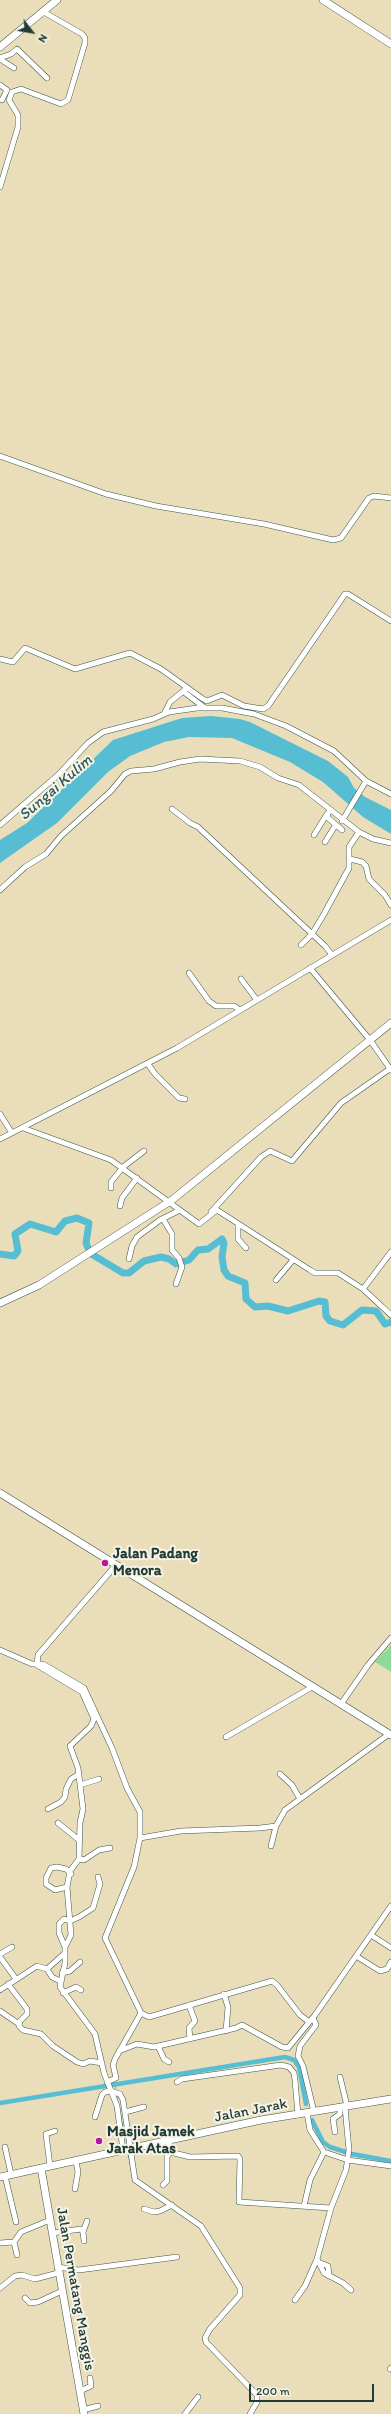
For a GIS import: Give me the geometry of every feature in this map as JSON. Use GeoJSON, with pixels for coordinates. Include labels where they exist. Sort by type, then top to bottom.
{"type":"FeatureCollection","features":[{"type":"Feature","properties":{"kind":"street"},"geometry":{"type":"LineString","coordinates":[[0,46],[57,0]]}},
{"type":"Feature","properties":{"kind":"street"},"geometry":{"type":"LineString","coordinates":[[324,0],[390,41]]}},
{"type":"Feature","properties":{"kind":"street"},"geometry":{"type":"LineString","coordinates":[[0,187],[18,127],[18,115],[9,100],[12,92],[21,89],[61,104],[68,100],[85,43],[85,38],[82,34],[42,11]]}},
{"type":"Feature","properties":{"kind":"street"},"geometry":{"type":"LineString","coordinates":[[0,59],[11,54],[17,49],[47,78]]}},
{"type":"Feature","properties":{"kind":"street"},"geometry":{"type":"LineString","coordinates":[[0,59],[14,68]]}},
{"type":"Feature","properties":{"kind":"street"},"geometry":{"type":"LineString","coordinates":[[0,84],[7,90],[2,100]]}},
{"type":"Feature","properties":{"kind":"street"},"geometry":{"type":"LineString","coordinates":[[0,456],[106,494],[156,506],[264,524],[333,540],[341,538],[369,498],[374,496],[391,498]]}},
{"type":"Feature","properties":{"kind":"street"},"geometry":{"type":"LineString","coordinates":[[185,690],[207,701],[222,695],[244,706],[266,708],[345,594],[348,594],[391,621]]}},
{"type":"Feature","properties":{"kind":"street"},"geometry":{"type":"LineString","coordinates":[[0,659],[13,662],[25,648],[75,669],[130,653],[157,667],[205,708]]}},
{"type":"Feature","properties":{"kind":"street"},"geometry":{"type":"LineString","coordinates":[[164,714],[170,702],[185,690]]}},
{"type":"Feature","properties":{"kind":"street"},"geometry":{"type":"LineString","coordinates":[[0,825],[58,775],[88,743],[103,732],[186,709],[205,708],[254,714],[303,733],[334,751],[365,783],[391,794]]}},
{"type":"Feature","properties":{"kind":"street"},"geometry":{"type":"LineString","coordinates":[[0,890],[25,867],[42,858],[61,836],[131,771],[154,769],[180,762],[200,759],[240,761],[260,767],[278,778],[299,785],[328,813],[359,832],[373,839],[391,843]]}},
{"type":"Feature","properties":{"kind":"street"},"geometry":{"type":"LineString","coordinates":[[342,821],[365,783]]}},
{"type":"Feature","properties":{"kind":"street"},"geometry":{"type":"LineString","coordinates":[[172,809],[190,823],[198,827],[312,934],[332,955]]}},
{"type":"Feature","properties":{"kind":"street"},"geometry":{"type":"LineString","coordinates":[[328,813],[336,826],[342,830]]}},
{"type":"Feature","properties":{"kind":"street"},"geometry":{"type":"LineString","coordinates":[[314,834],[328,813]]}},
{"type":"Feature","properties":{"kind":"street"},"geometry":{"type":"LineString","coordinates":[[324,842],[336,826]]}},
{"type":"Feature","properties":{"kind":"street"},"geometry":{"type":"LineString","coordinates":[[301,945],[312,934],[349,868],[349,847],[359,832]]}},
{"type":"Feature","properties":{"kind":"street"},"geometry":{"type":"LineString","coordinates":[[350,859],[362,862],[366,866],[369,879],[385,895],[391,905]]}},
{"type":"Feature","properties":{"kind":"street"},"geometry":{"type":"LineString","coordinates":[[0,1139],[148,1064],[391,920]]}},
{"type":"Feature","properties":{"kind":"street"},"geometry":{"type":"LineString","coordinates":[[199,1224],[261,1157],[270,1151],[292,1161],[341,1103],[391,1069],[370,1040],[310,968]]}},
{"type":"Feature","properties":{"kind":"street"},"geometry":{"type":"LineString","coordinates":[[189,973],[209,1001],[216,1006],[234,1006],[240,1010]]}},
{"type":"Feature","properties":{"kind":"street"},"geometry":{"type":"LineString","coordinates":[[241,979],[257,1000]]}},
{"type":"Feature","properties":{"kind":"street"},"geometry":{"type":"LineString","coordinates":[[0,1303],[39,1285],[170,1201],[391,1023]]}},
{"type":"Feature","properties":{"kind":"street"},"geometry":{"type":"LineString","coordinates":[[148,1064],[155,1074],[179,1098],[185,1100]]}},
{"type":"Feature","properties":{"kind":"street"},"geometry":{"type":"LineString","coordinates":[[0,1114],[12,1133]]}},
{"type":"Feature","properties":{"kind":"street"},"geometry":{"type":"LineString","coordinates":[[23,1128],[90,1152],[123,1167],[199,1224]]}},
{"type":"Feature","properties":{"kind":"street"},"geometry":{"type":"LineString","coordinates":[[111,1188],[111,1182],[123,1167],[144,1151]]}},
{"type":"Feature","properties":{"kind":"street"},"geometry":{"type":"LineString","coordinates":[[120,1206],[122,1198],[137,1178]]}},
{"type":"Feature","properties":{"kind":"street"},"geometry":{"type":"LineString","coordinates":[[129,1259],[132,1246],[137,1237],[163,1219],[180,1210]]}},
{"type":"Feature","properties":{"kind":"street"},"geometry":{"type":"LineString","coordinates":[[199,1224],[203,1223],[213,1212],[218,1210],[315,1273],[338,1273],[363,1289],[374,1301],[390,1314]]}},
{"type":"Feature","properties":{"kind":"street"},"geometry":{"type":"LineString","coordinates":[[163,1219],[172,1234],[172,1250],[179,1258],[181,1265],[182,1270],[176,1284]]}},
{"type":"Feature","properties":{"kind":"street"},"geometry":{"type":"LineString","coordinates":[[238,1224],[238,1239],[246,1248]]}},
{"type":"Feature","properties":{"kind":"street"},"geometry":{"type":"LineString","coordinates":[[363,1289],[391,1252]]}},
{"type":"Feature","properties":{"kind":"street"},"geometry":{"type":"LineString","coordinates":[[276,1280],[293,1260]]}},
{"type":"Feature","properties":{"kind":"street"},"geometry":{"type":"LineString","coordinates":[[0,1493],[390,1735],[286,1810],[276,1826],[271,1846]]}},
{"type":"Feature","properties":{"kind":"street"},"geometry":{"type":"LineString","coordinates":[[37,1664],[38,1655],[116,1565]]}},
{"type":"Feature","properties":{"kind":"street"},"geometry":{"type":"LineString","coordinates":[[341,1704],[368,1665],[391,1638]]}},
{"type":"Feature","properties":{"kind":"street"},"geometry":{"type":"LineString","coordinates":[[0,1650],[32,1664],[43,1664],[84,1688],[112,1748],[127,1788],[140,1812],[140,1838],[130,1879],[106,1932],[105,1938],[141,2013],[149,2017],[272,1981],[277,1985],[300,2015],[308,2021]]}},
{"type":"Feature","properties":{"kind":"street"},"geometry":{"type":"LineString","coordinates":[[37,1664],[82,1692],[94,1719],[91,1726],[70,1746],[79,1774],[83,1809],[79,1840],[79,1859],[70,1871],[71,1874],[67,1887],[71,1935],[65,1947]]}},
{"type":"Feature","properties":{"kind":"street"},"geometry":{"type":"LineString","coordinates":[[226,1737],[312,1687]]}},
{"type":"Feature","properties":{"kind":"street"},"geometry":{"type":"LineString","coordinates":[[48,1808],[61,1802],[65,1797],[66,1789],[71,1779],[79,1774]]}},
{"type":"Feature","properties":{"kind":"street"},"geometry":{"type":"LineString","coordinates":[[280,1774],[292,1785],[300,1799]]}},
{"type":"Feature","properties":{"kind":"street"},"geometry":{"type":"LineString","coordinates":[[80,1785],[99,1779]]}},
{"type":"Feature","properties":{"kind":"street"},"geometry":{"type":"LineString","coordinates":[[58,1824],[79,1840]]}},
{"type":"Feature","properties":{"kind":"street"},"geometry":{"type":"LineString","coordinates":[[140,1838],[181,1831],[276,1826]]}},
{"type":"Feature","properties":{"kind":"street"},"geometry":{"type":"LineString","coordinates":[[79,1859],[84,1860],[99,1850],[110,1848]]}},
{"type":"Feature","properties":{"kind":"street"},"geometry":{"type":"LineString","coordinates":[[67,1887],[55,1890],[46,1884],[46,1878],[51,1868],[57,1867],[66,1868],[71,1874]]}},
{"type":"Feature","properties":{"kind":"street"},"geometry":{"type":"LineString","coordinates":[[98,1877],[100,1884],[93,1908],[70,1921],[61,1920],[58,1928],[65,1947],[60,1981],[63,1993],[95,2034],[109,2086],[117,2106],[135,2180],[172,2205],[206,2232],[240,2288],[240,2295],[210,2329],[205,2338],[210,2346],[257,2395],[257,2402],[250,2414]]}},
{"type":"Feature","properties":{"kind":"street"},"geometry":{"type":"LineString","coordinates":[[119,2050],[137,2044],[158,2046],[242,2025],[282,2047],[288,2048],[308,2021],[313,2018],[391,1906]]}},
{"type":"Feature","properties":{"kind":"street"},"geometry":{"type":"LineString","coordinates":[[371,1935],[391,1948]]}},
{"type":"Feature","properties":{"kind":"street"},"geometry":{"type":"LineString","coordinates":[[0,1954],[12,1947]]}},
{"type":"Feature","properties":{"kind":"street"},"geometry":{"type":"LineString","coordinates":[[47,1969],[65,1953]]}},
{"type":"Feature","properties":{"kind":"street"},"geometry":{"type":"LineString","coordinates":[[356,1956],[380,1971],[387,1969],[391,1962]]}},
{"type":"Feature","properties":{"kind":"street"},"geometry":{"type":"LineString","coordinates":[[0,1957],[16,1979]]}},
{"type":"Feature","properties":{"kind":"street"},"geometry":{"type":"LineString","coordinates":[[62,1973],[70,1971],[80,1962]]}},
{"type":"Feature","properties":{"kind":"street"},"geometry":{"type":"LineString","coordinates":[[0,1990],[37,1966],[47,1969],[52,1977],[60,1981]]}},
{"type":"Feature","properties":{"kind":"street"},"geometry":{"type":"LineString","coordinates":[[8,1984],[27,2009],[27,2014],[19,2024]]}},
{"type":"Feature","properties":{"kind":"street"},"geometry":{"type":"LineString","coordinates":[[63,1993],[76,1987],[81,1990]]}},
{"type":"Feature","properties":{"kind":"street"},"geometry":{"type":"LineString","coordinates":[[224,1994],[228,2007],[225,2021],[226,2030]]}},
{"type":"Feature","properties":{"kind":"street"},"geometry":{"type":"LineString","coordinates":[[190,2005],[194,2021],[189,2028],[190,2039]]}},
{"type":"Feature","properties":{"kind":"street"},"geometry":{"type":"LineString","coordinates":[[0,2011],[19,2024],[23,2030],[41,2034],[53,2046],[77,2062],[83,2064],[90,2060],[102,2062]]}},
{"type":"Feature","properties":{"kind":"street"},"geometry":{"type":"LineString","coordinates":[[95,2116],[102,2095],[117,2076],[113,2065],[119,2050],[141,2013]]}},
{"type":"Feature","properties":{"kind":"street"},"geometry":{"type":"LineString","coordinates":[[313,2018],[316,2025],[298,2051],[311,2113],[310,2130],[324,2152],[348,2159],[391,2166]]}},
{"type":"Feature","properties":{"kind":"street"},"geometry":{"type":"LineString","coordinates":[[158,2046],[164,2059],[169,2062]]}},
{"type":"Feature","properties":{"kind":"street"},"geometry":{"type":"LineString","coordinates":[[177,2082],[182,2079],[260,2068],[281,2066],[289,2067],[294,2073],[298,2115]]}},
{"type":"Feature","properties":{"kind":"street"},"geometry":{"type":"LineString","coordinates":[[296,2300],[305,2286],[317,2261],[331,2208],[350,2150],[340,2077]]}},
{"type":"Feature","properties":{"kind":"street"},"geometry":{"type":"LineString","coordinates":[[109,2086],[120,2094],[125,2112],[126,2146]]}},
{"type":"Feature","properties":{"kind":"street","name":"Jalan Jarak"},"geometry":{"type":"LineString","coordinates":[[5,2176],[76,2161],[126,2146],[169,2140],[261,2120],[391,2099]]}},
{"type":"Feature","properties":{"kind":"street"},"geometry":{"type":"LineString","coordinates":[[125,2112],[144,2107]]}},
{"type":"Feature","properties":{"kind":"street"},"geometry":{"type":"LineString","coordinates":[[336,2132],[333,2119],[340,2114],[344,2107]]}},
{"type":"Feature","properties":{"kind":"street"},"geometry":{"type":"LineString","coordinates":[[50,2166],[46,2134],[55,2131]]}},
{"type":"Feature","properties":{"kind":"street"},"geometry":{"type":"LineString","coordinates":[[163,2185],[167,2181],[167,2157],[170,2152],[169,2140]]}},
{"type":"Feature","properties":{"kind":"street"},"geometry":{"type":"LineString","coordinates":[[5,2147],[5,2176],[16,2222]]}},
{"type":"Feature","properties":{"kind":"street"},"geometry":{"type":"LineString","coordinates":[[170,2152],[190,2157],[238,2156],[240,2159],[238,2202],[331,2208]]}},
{"type":"Feature","properties":{"kind":"street"},"geometry":{"type":"LineString","coordinates":[[304,2206],[310,2180],[324,2152]]}},
{"type":"Feature","properties":{"kind":"street"},"geometry":{"type":"LineString","coordinates":[[75,2189],[78,2172],[76,2161]]}},
{"type":"Feature","properties":{"kind":"street","name":"Jalan Permatang Manggis"},"geometry":{"type":"LineString","coordinates":[[41,2168],[83,2412]]}},
{"type":"Feature","properties":{"kind":"street"},"geometry":{"type":"LineString","coordinates":[[144,2209],[154,2212],[160,2211],[172,2205]]}},
{"type":"Feature","properties":{"kind":"street"},"geometry":{"type":"LineString","coordinates":[[17,2255],[14,2242],[21,2232],[50,2220]]}},
{"type":"Feature","properties":{"kind":"street"},"geometry":{"type":"LineString","coordinates":[[84,2241],[83,2232],[87,2221]]}},
{"type":"Feature","properties":{"kind":"street"},"geometry":{"type":"LineString","coordinates":[[52,2233],[75,2229],[81,2229],[83,2232]]}},
{"type":"Feature","properties":{"kind":"street"},"geometry":{"type":"LineString","coordinates":[[0,2243],[14,2242]]}},
{"type":"Feature","properties":{"kind":"street"},"geometry":{"type":"LineString","coordinates":[[0,2288],[15,2276],[22,2275],[35,2279],[58,2270],[79,2270],[177,2257]]}},
{"type":"Feature","properties":{"kind":"street"},"geometry":{"type":"LineString","coordinates":[[317,2261],[324,2273],[343,2283],[351,2290]]}},
{"type":"Feature","properties":{"kind":"street"},"geometry":{"type":"LineString","coordinates":[[25,2298],[30,2303],[38,2302],[62,2291]]}},
{"type":"Feature","properties":{"kind":"street"},"geometry":{"type":"LineString","coordinates":[[80,2391],[91,2386],[90,2378]]}},
{"type":"Feature","properties":{"kind":"street"},"geometry":{"type":"LineString","coordinates":[[185,2414],[198,2397]]}},
{"type":"Feature","properties":{"kind":"street"},"geometry":{"type":"LineString","coordinates":[[83,2412],[98,2406]]}},
{"type":"Feature","properties":{"kind":"green space"},"geometry":{"type":"Polygon","coordinates":[[[391,1645],[391,1672],[375,1662],[391,1645]]]}},
{"type":"Feature","properties":{"kind":"water"},"geometry":{"type":"Polygon","coordinates":[[[211,716],[240,719],[250,722],[328,761],[348,777],[354,788],[365,797],[391,810],[391,834],[363,817],[323,782],[290,762],[232,738],[189,737],[164,742],[130,756],[108,772],[57,823],[0,863],[0,840],[27,823],[113,740],[182,718],[211,716]]]}},
{"type":"Feature","properties":{"kind":"waterway"},"geometry":{"type":"LineString","coordinates":[[0,1254],[14,1256],[18,1251],[15,1234],[30,1224],[56,1232],[65,1221],[77,1218],[89,1223],[86,1243],[89,1250]]}},
{"type":"Feature","properties":{"kind":"waterway"},"geometry":{"type":"LineString","coordinates":[[93,1255],[123,1273],[129,1273],[144,1261],[161,1257],[169,1259],[176,1264],[189,1260],[198,1250],[208,1249],[222,1239],[224,1243],[222,1257],[224,1270],[228,1276],[245,1283],[246,1299],[255,1307],[268,1306],[288,1311],[319,1301],[325,1302],[326,1316],[330,1321],[343,1325],[362,1310],[376,1311],[385,1324],[391,1322]]}},
{"type":"Feature","properties":{"kind":"waterway"},"geometry":{"type":"LineString","coordinates":[[0,2103],[285,2057],[294,2060],[299,2067],[306,2104]]}},
{"type":"Feature","properties":{"kind":"waterway"},"geometry":{"type":"LineString","coordinates":[[114,2084],[116,2089]]}},
{"type":"Feature","properties":{"kind":"waterway"},"geometry":{"type":"LineString","coordinates":[[117,2095],[118,2103]]}},
{"type":"Feature","properties":{"kind":"waterway"},"geometry":{"type":"LineString","coordinates":[[121,2118],[125,2139]]}},
{"type":"Feature","properties":{"kind":"waterway"},"geometry":{"type":"LineString","coordinates":[[312,2120],[323,2142],[330,2147],[352,2154],[391,2161]]}},
{"type":"Feature","properties":{"kind":"waterway"},"geometry":{"type":"LineString","coordinates":[[128,2153],[133,2180]]}},
{"type":"Feature","properties":{"kind":"place","name":"Jalan Padang Menora"},"geometry":{"type":"Point","coordinates":[105,1563]}},
{"type":"Feature","properties":{"kind":"place","name":"Masjid Jamek Jarak Atas"},"geometry":{"type":"Point","coordinates":[99,2141]}},
{"type":"Feature","properties":{"kind":"water label","name":"Sungai Kulim"},"geometry":{"type":"Point","coordinates":[56,788]}}]}
